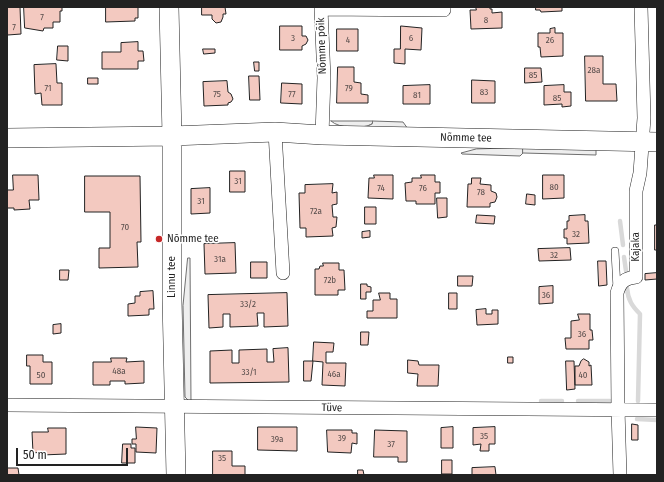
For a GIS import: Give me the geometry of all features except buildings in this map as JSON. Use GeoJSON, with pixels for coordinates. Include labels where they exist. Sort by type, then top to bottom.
{"type":"FeatureCollection","features":[{"type":"Feature","properties":{"kind":"street","name":"Linnu tee"},"geometry":{"type":"LineString","coordinates":[[169,7],[172,136],[172,299],[176,475]]}},
{"type":"Feature","properties":{"kind":"street","name":"Kajaka"},"geometry":{"type":"LineString","coordinates":[[617,293],[619,286],[624,280],[629,277],[636,277],[636,191],[649,142],[644,118],[641,7]]}},
{"type":"Feature","properties":{"kind":"street","name":"Nõmme põik"},"geometry":{"type":"LineString","coordinates":[[322,134],[324,78],[321,9],[444,10]]}},
{"type":"Feature","properties":{"kind":"street","name":"Nõmme tee"},"geometry":{"type":"LineString","coordinates":[[7,138],[172,136],[275,132],[649,142]]}},
{"type":"Feature","properties":{"kind":"street"},"geometry":{"type":"LineString","coordinates":[[275,132],[283,273]]}},
{"type":"Feature","properties":{"kind":"street"},"geometry":{"type":"LineString","coordinates":[[617,293],[620,475]]}},
{"type":"Feature","properties":{"kind":"street","name":"Tüve"},"geometry":{"type":"LineString","coordinates":[[7,405],[657,410]]}},
{"type":"Feature","properties":{"kind":"lane"},"geometry":{"type":"LineString","coordinates":[[615,251],[617,293]]}},
{"type":"Feature","properties":{"kind":"shaded area"},"geometry":{"type":"Polygon","coordinates":[[[331,121],[373,121],[372,124],[368,126],[345,127],[331,121]]]}},
{"type":"Feature","properties":{"kind":"shaded area"},"geometry":{"type":"Polygon","coordinates":[[[373,121],[403,122],[408,129],[366,127],[372,124],[373,121]]]}},
{"type":"Feature","properties":{"kind":"shaded area"},"geometry":{"type":"Polygon","coordinates":[[[523,148],[523,153],[520,156],[461,153],[476,149],[523,148]]]}},
{"type":"Feature","properties":{"kind":"shaded area"},"geometry":{"type":"Polygon","coordinates":[[[523,148],[596,149],[596,155],[523,153],[523,148]]]}},
{"type":"Feature","properties":{"kind":"shaded area"},"geometry":{"type":"Polygon","coordinates":[[[188,258],[190,258],[191,403],[185,397],[183,306],[188,258]]]}},
{"type":"Feature","properties":{"kind":"waterway"},"geometry":{"type":"LineString","coordinates":[[620,221],[623,245]]}},
{"type":"Feature","properties":{"kind":"waterway"},"geometry":{"type":"LineString","coordinates":[[624,257],[626,271]]}},
{"type":"Feature","properties":{"kind":"waterway"},"geometry":{"type":"LineString","coordinates":[[627,288],[628,296],[640,314],[638,401]]}},
{"type":"Feature","properties":{"kind":"waterway"},"geometry":{"type":"LineString","coordinates":[[541,401],[562,401]]}},
{"type":"Feature","properties":{"kind":"waterway"},"geometry":{"type":"LineString","coordinates":[[578,401],[610,401]]}},
{"type":"Feature","properties":{"kind":"waterway"},"geometry":{"type":"LineString","coordinates":[[637,419],[657,420]]}},
{"type":"Feature","properties":{"kind":"place","name":"Nõmme tee"},"geometry":{"type":"Point","coordinates":[159,239]}}]}
